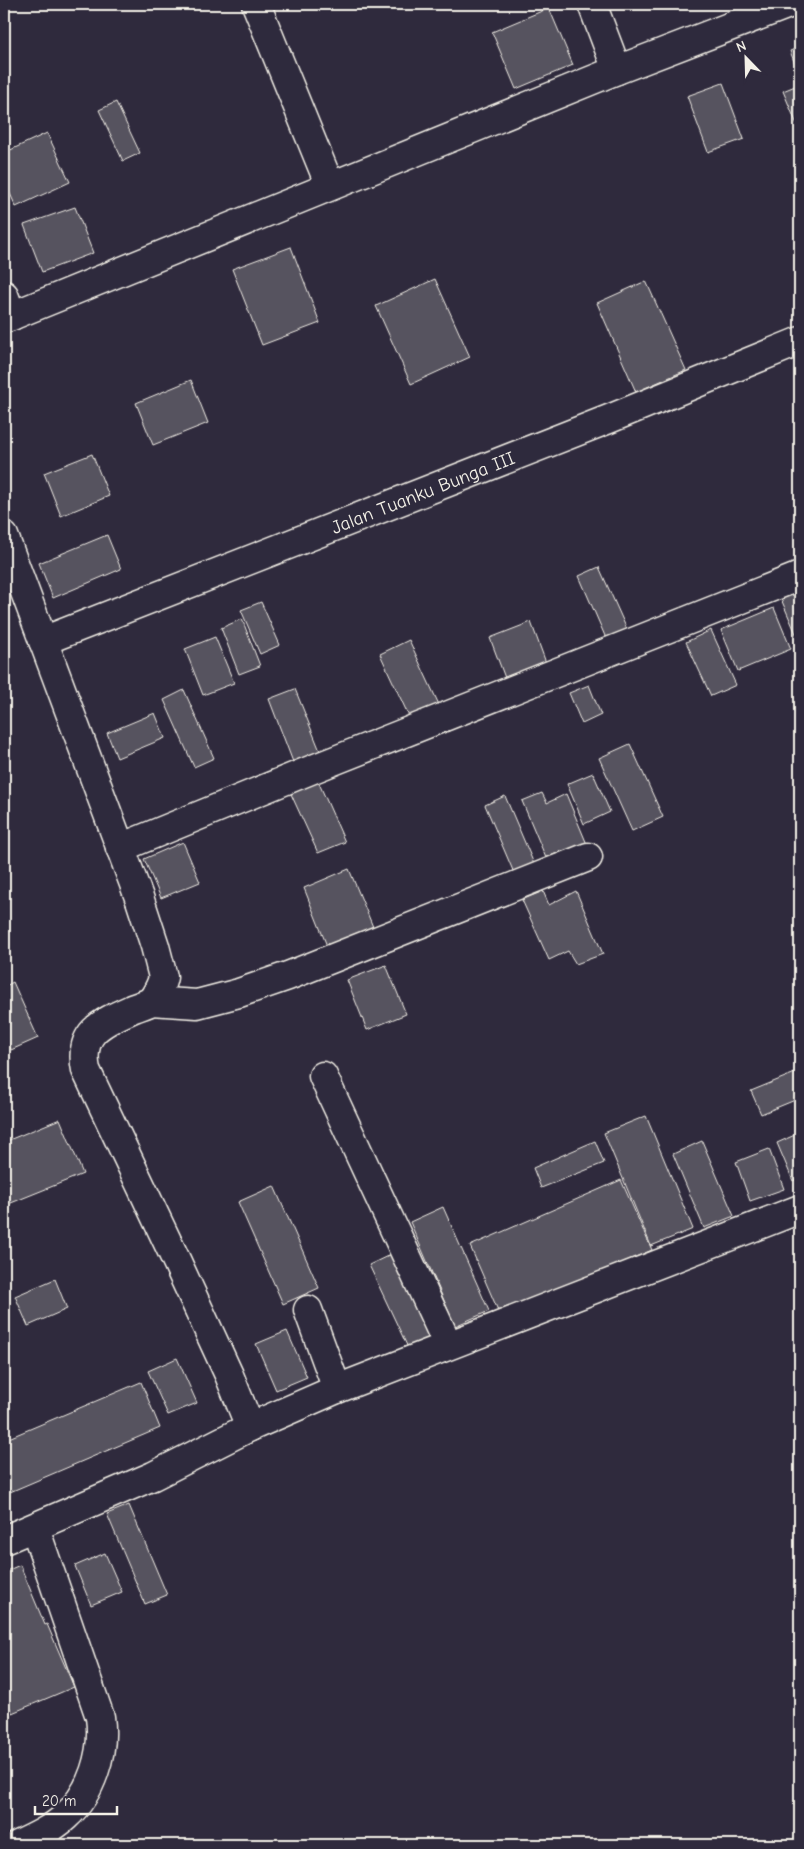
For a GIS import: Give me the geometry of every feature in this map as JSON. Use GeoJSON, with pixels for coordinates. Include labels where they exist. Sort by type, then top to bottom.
{"type":"FeatureCollection","features":[{"type":"Feature","properties":{"kind":"street"},"geometry":{"type":"LineString","coordinates":[[256,4],[330,186]]}},
{"type":"Feature","properties":{"kind":"street"},"geometry":{"type":"LineString","coordinates":[[592,4],[617,70]]}},
{"type":"Feature","properties":{"kind":"street"},"geometry":{"type":"LineString","coordinates":[[7,310],[330,186],[617,70],[789,4]]}},
{"type":"Feature","properties":{"kind":"street","name":"Jalan Tuanku Bunga III"},"geometry":{"type":"LineString","coordinates":[[43,642],[600,423],[800,342]]}},
{"type":"Feature","properties":{"kind":"street"},"geometry":{"type":"LineString","coordinates":[[4,536],[156,946],[162,981],[151,1001]]}},
{"type":"Feature","properties":{"kind":"street"},"geometry":{"type":"LineString","coordinates":[[120,848],[322,765],[800,576]]}},
{"type":"Feature","properties":{"kind":"street"},"geometry":{"type":"LineString","coordinates":[[250,1427],[229,1375],[86,1070],[84,1048],[87,1038],[101,1024],[151,1001],[197,1004],[239,993],[288,976],[588,857]]}},
{"type":"Feature","properties":{"kind":"street"},"geometry":{"type":"LineString","coordinates":[[323,1076],[448,1345]]}},
{"type":"Feature","properties":{"kind":"street"},"geometry":{"type":"LineString","coordinates":[[4,1540],[153,1476],[250,1427],[337,1388],[800,1209]]}},
{"type":"Feature","properties":{"kind":"street"},"geometry":{"type":"LineString","coordinates":[[308,1310],[337,1388]]}},
{"type":"Feature","properties":{"kind":"street"},"geometry":{"type":"LineString","coordinates":[[18,1845],[42,1834],[66,1816],[79,1800],[90,1784],[100,1755],[102,1730],[100,1717],[35,1528]]}},
{"type":"Feature","properties":{"kind":"building"},"geometry":{"type":"Polygon","coordinates":[[[549,8],[573,65],[516,89],[492,32],[549,8]]]}},
{"type":"Feature","properties":{"kind":"building"},"geometry":{"type":"Polygon","coordinates":[[[800,47],[800,77],[790,51],[800,47]]]}},
{"type":"Feature","properties":{"kind":"building"},"geometry":{"type":"Polygon","coordinates":[[[723,83],[744,139],[708,152],[687,96],[723,83]]]}},
{"type":"Feature","properties":{"kind":"building"},"geometry":{"type":"Polygon","coordinates":[[[800,84],[800,126],[798,127],[783,91],[800,84]]]}},
{"type":"Feature","properties":{"kind":"building"},"geometry":{"type":"Polygon","coordinates":[[[116,102],[140,153],[123,161],[99,110],[116,102]]]}},
{"type":"Feature","properties":{"kind":"building"},"geometry":{"type":"Polygon","coordinates":[[[47,133],[70,182],[16,207],[4,180],[4,153],[47,133]]]}},
{"type":"Feature","properties":{"kind":"building"},"geometry":{"type":"Polygon","coordinates":[[[75,207],[93,253],[42,272],[24,225],[75,207]]]}},
{"type":"Feature","properties":{"kind":"building"},"geometry":{"type":"Polygon","coordinates":[[[291,247],[320,323],[262,345],[232,269],[291,247]]]}},
{"type":"Feature","properties":{"kind":"building"},"geometry":{"type":"Polygon","coordinates":[[[435,279],[470,357],[411,384],[376,306],[435,279]]]}},
{"type":"Feature","properties":{"kind":"building"},"geometry":{"type":"Polygon","coordinates":[[[646,281],[686,370],[636,392],[597,303],[646,281]]]}},
{"type":"Feature","properties":{"kind":"building"},"geometry":{"type":"Polygon","coordinates":[[[191,380],[208,423],[153,445],[136,403],[191,380]]]}},
{"type":"Feature","properties":{"kind":"building"},"geometry":{"type":"Polygon","coordinates":[[[92,454],[109,496],[61,516],[44,473],[92,454]]]}},
{"type":"Feature","properties":{"kind":"building"},"geometry":{"type":"Polygon","coordinates":[[[107,535],[121,569],[53,598],[39,563],[107,535]]]}},
{"type":"Feature","properties":{"kind":"building"},"geometry":{"type":"Polygon","coordinates":[[[599,567],[629,634],[608,643],[579,576],[599,567]]]}},
{"type":"Feature","properties":{"kind":"building"},"geometry":{"type":"Polygon","coordinates":[[[800,591],[800,643],[781,599],[800,591]]]}},
{"type":"Feature","properties":{"kind":"building"},"geometry":{"type":"Polygon","coordinates":[[[261,602],[280,645],[260,654],[241,610],[261,602]]]}},
{"type":"Feature","properties":{"kind":"building"},"geometry":{"type":"Polygon","coordinates":[[[774,608],[791,649],[738,671],[721,630],[774,608]]]}},
{"type":"Feature","properties":{"kind":"building"},"geometry":{"type":"Polygon","coordinates":[[[242,619],[260,666],[239,674],[221,628],[242,619]]]}},
{"type":"Feature","properties":{"kind":"building"},"geometry":{"type":"Polygon","coordinates":[[[531,622],[549,671],[508,686],[490,638],[531,622]]]}},
{"type":"Feature","properties":{"kind":"building"},"geometry":{"type":"Polygon","coordinates":[[[711,630],[736,685],[711,696],[686,642],[711,630]]]}},
{"type":"Feature","properties":{"kind":"building"},"geometry":{"type":"Polygon","coordinates":[[[215,637],[234,683],[203,695],[185,649],[215,637]]]}},
{"type":"Feature","properties":{"kind":"building"},"geometry":{"type":"Polygon","coordinates":[[[409,640],[441,709],[412,723],[380,654],[409,640]]]}},
{"type":"Feature","properties":{"kind":"building"},"geometry":{"type":"Polygon","coordinates":[[[589,685],[601,715],[582,724],[569,693],[589,685]]]}},
{"type":"Feature","properties":{"kind":"building"},"geometry":{"type":"Polygon","coordinates":[[[295,689],[320,751],[293,762],[269,699],[295,689]]]}},
{"type":"Feature","properties":{"kind":"building"},"geometry":{"type":"Polygon","coordinates":[[[184,690],[214,758],[194,767],[164,700],[184,690]]]}},
{"type":"Feature","properties":{"kind":"building"},"geometry":{"type":"Polygon","coordinates":[[[155,713],[165,738],[117,758],[107,733],[155,713]]]}},
{"type":"Feature","properties":{"kind":"building"},"geometry":{"type":"Polygon","coordinates":[[[630,744],[663,817],[632,831],[599,758],[630,744]]]}},
{"type":"Feature","properties":{"kind":"building"},"geometry":{"type":"Polygon","coordinates":[[[593,773],[610,812],[584,824],[567,784],[593,773]]]}},
{"type":"Feature","properties":{"kind":"building"},"geometry":{"type":"Polygon","coordinates":[[[318,781],[345,842],[318,853],[291,794],[318,781]]]}},
{"type":"Feature","properties":{"kind":"building"},"geometry":{"type":"Polygon","coordinates":[[[542,793],[547,803],[566,794],[589,849],[565,859],[562,851],[546,858],[522,801],[542,793]]]}},
{"type":"Feature","properties":{"kind":"building"},"geometry":{"type":"Polygon","coordinates":[[[505,796],[534,864],[514,873],[485,805],[505,796]]]}},
{"type":"Feature","properties":{"kind":"building"},"geometry":{"type":"Polygon","coordinates":[[[183,842],[200,882],[161,898],[144,859],[183,842]]]}},
{"type":"Feature","properties":{"kind":"building"},"geometry":{"type":"Polygon","coordinates":[[[349,869],[373,927],[327,946],[304,888],[349,869]]]}},
{"type":"Feature","properties":{"kind":"building"},"geometry":{"type":"Polygon","coordinates":[[[543,891],[549,905],[576,891],[603,954],[576,964],[568,951],[549,960],[522,900],[543,891]]]}},
{"type":"Feature","properties":{"kind":"building"},"geometry":{"type":"Polygon","coordinates":[[[386,965],[406,1014],[367,1030],[347,980],[386,965]]]}},
{"type":"Feature","properties":{"kind":"building"},"geometry":{"type":"Polygon","coordinates":[[[13,982],[38,1038],[11,1050],[4,1033],[4,987],[13,982]]]}},
{"type":"Feature","properties":{"kind":"building"},"geometry":{"type":"Polygon","coordinates":[[[795,1073],[800,1086],[800,1098],[761,1114],[751,1091],[795,1073]]]}},
{"type":"Feature","properties":{"kind":"building"},"geometry":{"type":"Polygon","coordinates":[[[646,1116],[693,1229],[651,1246],[604,1133],[646,1116]]]}},
{"type":"Feature","properties":{"kind":"building"},"geometry":{"type":"Polygon","coordinates":[[[60,1119],[83,1174],[6,1205],[4,1200],[4,1142],[60,1119]]]}},
{"type":"Feature","properties":{"kind":"building"},"geometry":{"type":"Polygon","coordinates":[[[797,1134],[800,1142],[800,1177],[793,1181],[777,1143],[797,1134]]]}},
{"type":"Feature","properties":{"kind":"building"},"geometry":{"type":"Polygon","coordinates":[[[595,1141],[604,1163],[541,1188],[533,1168],[595,1141]]]}},
{"type":"Feature","properties":{"kind":"building"},"geometry":{"type":"Polygon","coordinates":[[[702,1141],[734,1216],[704,1228],[673,1154],[702,1141]]]}},
{"type":"Feature","properties":{"kind":"building"},"geometry":{"type":"Polygon","coordinates":[[[769,1149],[784,1189],[750,1201],[736,1162],[769,1149]]]}},
{"type":"Feature","properties":{"kind":"building"},"geometry":{"type":"Polygon","coordinates":[[[621,1180],[652,1250],[500,1315],[470,1246],[621,1180]]]}},
{"type":"Feature","properties":{"kind":"building"},"geometry":{"type":"Polygon","coordinates":[[[274,1186],[319,1288],[283,1304],[238,1202],[274,1186]]]}},
{"type":"Feature","properties":{"kind":"building"},"geometry":{"type":"Polygon","coordinates":[[[443,1207],[489,1311],[455,1326],[410,1222],[443,1207]]]}},
{"type":"Feature","properties":{"kind":"building"},"geometry":{"type":"Polygon","coordinates":[[[396,1252],[437,1339],[410,1352],[369,1265],[396,1252]]]}},
{"type":"Feature","properties":{"kind":"building"},"geometry":{"type":"Polygon","coordinates":[[[55,1279],[67,1309],[28,1326],[15,1296],[55,1279]]]}},
{"type":"Feature","properties":{"kind":"building"},"geometry":{"type":"Polygon","coordinates":[[[287,1331],[307,1377],[276,1390],[256,1344],[287,1331]]]}},
{"type":"Feature","properties":{"kind":"building"},"geometry":{"type":"Polygon","coordinates":[[[177,1358],[197,1403],[168,1415],[148,1371],[177,1358]]]}},
{"type":"Feature","properties":{"kind":"building"},"geometry":{"type":"Polygon","coordinates":[[[141,1382],[160,1428],[10,1492],[4,1478],[4,1440],[141,1382]]]}},
{"type":"Feature","properties":{"kind":"building"},"geometry":{"type":"Polygon","coordinates":[[[129,1505],[167,1595],[145,1604],[107,1514],[129,1505]]]}},
{"type":"Feature","properties":{"kind":"building"},"geometry":{"type":"Polygon","coordinates":[[[105,1553],[122,1592],[91,1605],[75,1566],[105,1553]]]}},
{"type":"Feature","properties":{"kind":"building"},"geometry":{"type":"Polygon","coordinates":[[[20,1565],[74,1687],[12,1713],[4,1693],[4,1572],[20,1565]]]}}]}
